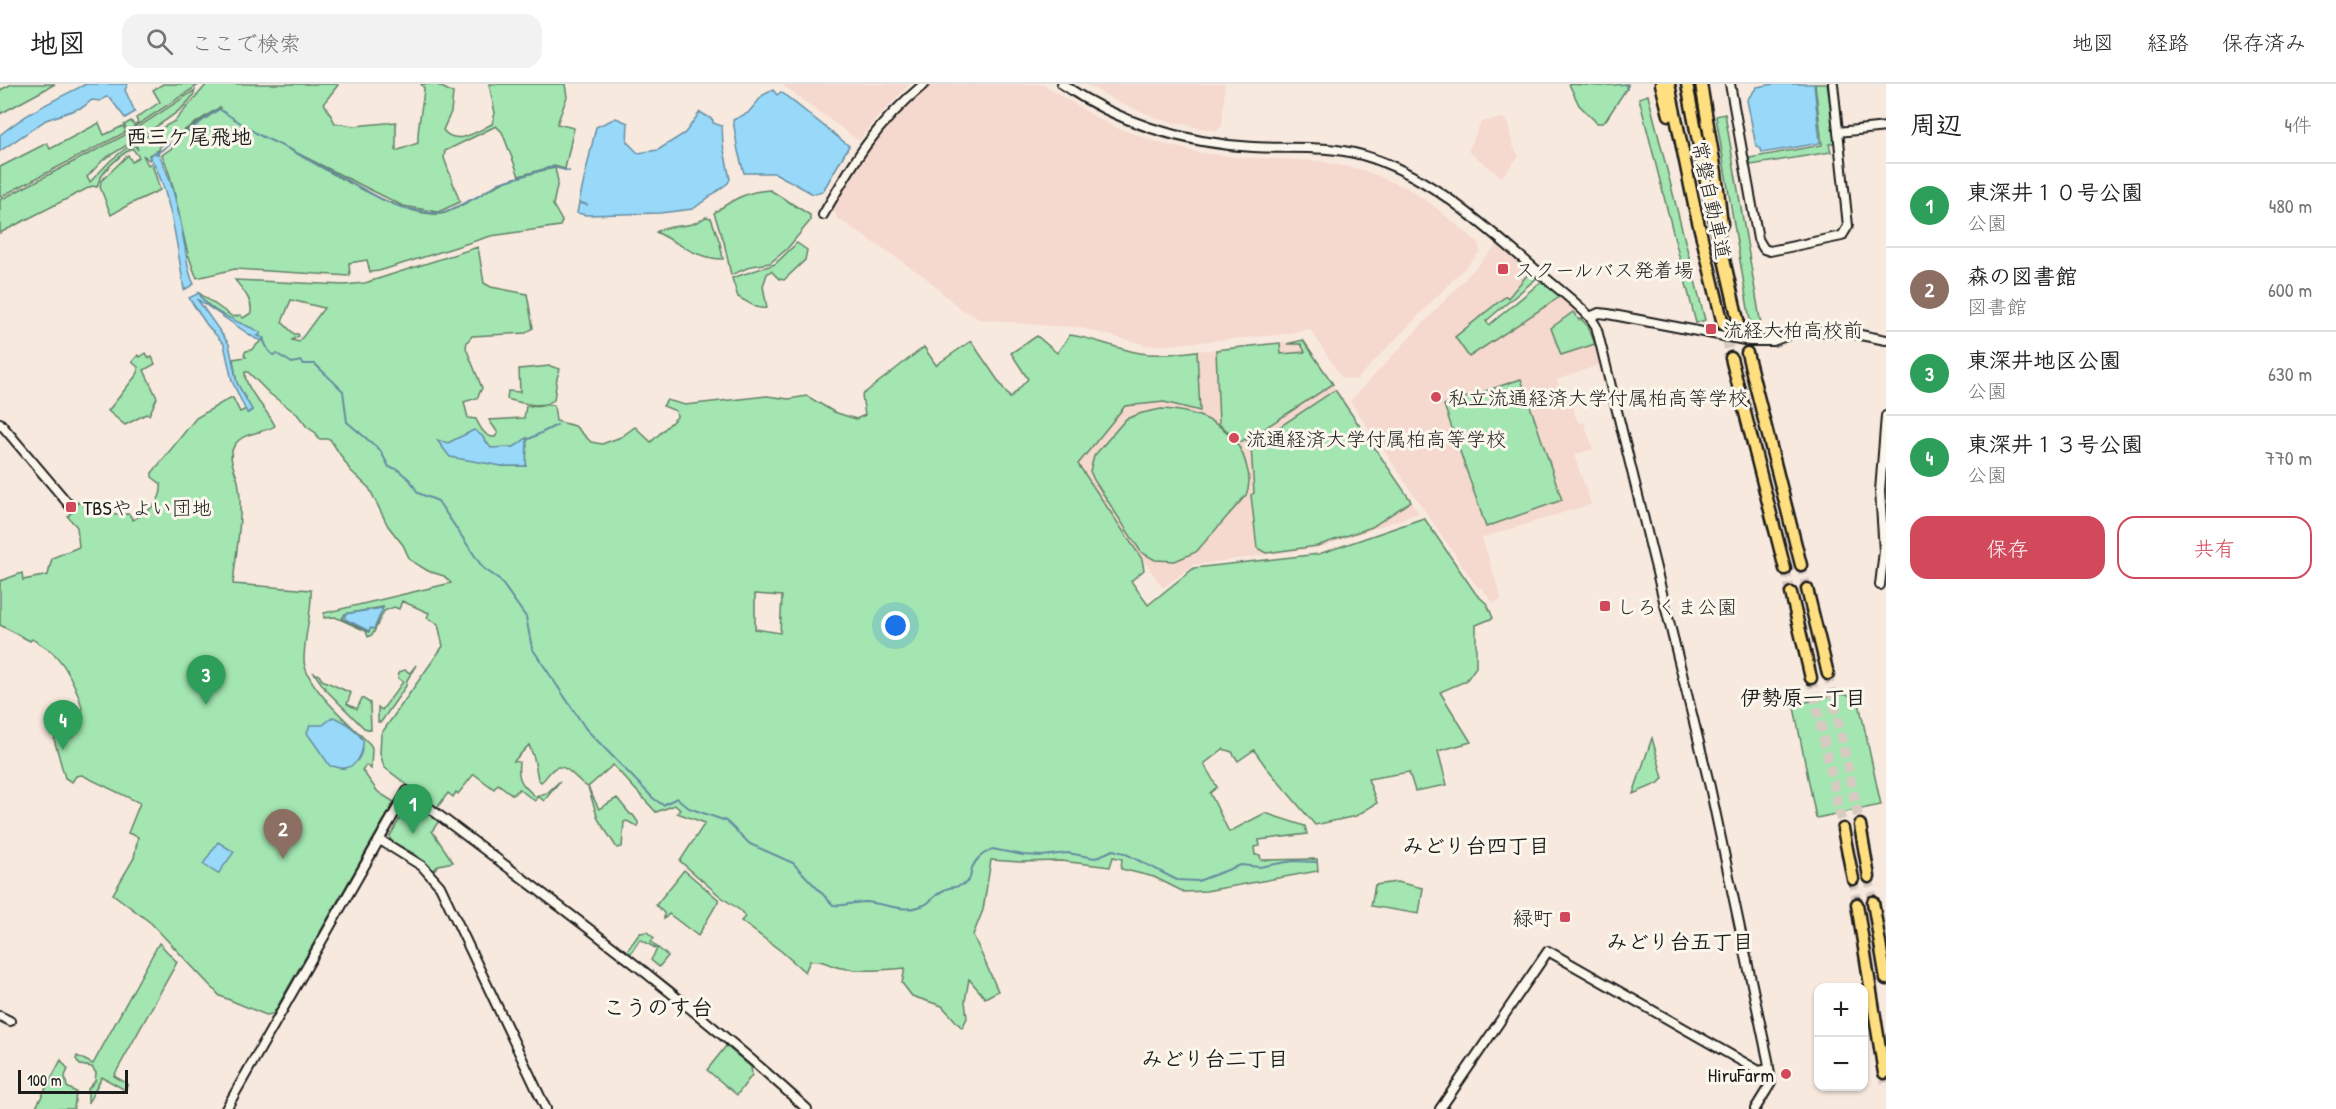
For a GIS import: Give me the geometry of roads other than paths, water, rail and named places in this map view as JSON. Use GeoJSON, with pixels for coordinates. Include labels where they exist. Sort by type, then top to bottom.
{"type":"FeatureCollection","features":[{"type":"Feature","properties":{"kind":"highway"},"geometry":{"type":"LineString","coordinates":[[1661,84],[1694,205]]}},
{"type":"Feature","properties":{"kind":"highway","name":"常磐自動車道"},"geometry":{"type":"LineString","coordinates":[[1670,84],[1694,205],[1723,324]]}},
{"type":"Feature","properties":{"kind":"highway","name":"常磐自動車道"},"geometry":{"type":"LineString","coordinates":[[1687,84],[1738,320]]}},
{"type":"Feature","properties":{"kind":"highway"},"geometry":{"type":"LineString","coordinates":[[1701,84],[1716,172],[1726,269]]}},
{"type":"Feature","properties":{"kind":"highway"},"geometry":{"type":"LineString","coordinates":[[1747,352],[1801,565]]}},
{"type":"Feature","properties":{"kind":"highway"},"geometry":{"type":"LineString","coordinates":[[1731,358],[1785,569]]}},
{"type":"Feature","properties":{"kind":"highway"},"geometry":{"type":"LineString","coordinates":[[1807,589],[1828,674]]}},
{"type":"Feature","properties":{"kind":"highway"},"geometry":{"type":"LineString","coordinates":[[1791,593],[1811,678]]}},
{"type":"Feature","properties":{"kind":"highway"},"geometry":{"type":"LineString","coordinates":[[1860,825],[1869,877]]}},
{"type":"Feature","properties":{"kind":"highway"},"geometry":{"type":"LineString","coordinates":[[1843,829],[1853,879]]}},
{"type":"Feature","properties":{"kind":"highway"},"geometry":{"type":"LineString","coordinates":[[1873,902],[1886,979]]}},
{"type":"Feature","properties":{"kind":"highway"},"geometry":{"type":"LineString","coordinates":[[1857,904],[1884,1073]]}},
{"type":"Feature","properties":{"kind":"street"},"geometry":{"type":"LineString","coordinates":[[823,215],[853,162],[879,126],[924,84]]}},
{"type":"Feature","properties":{"kind":"street"},"geometry":{"type":"LineString","coordinates":[[1062,84],[1094,104],[1130,121],[1173,135],[1252,147],[1346,152],[1396,168],[1435,190],[1500,239],[1590,317],[1596,327],[1601,346],[1710,788],[1769,1070],[1769,1089],[1755,1109]]}},
{"type":"Feature","properties":{"kind":"street"},"geometry":{"type":"LineString","coordinates":[[1730,84],[1758,239],[1764,249],[1781,249],[1842,236],[1846,233],[1848,226],[1833,84]]}},
{"type":"Feature","properties":{"kind":"street"},"geometry":{"type":"LineString","coordinates":[[1838,132],[1886,127]]}},
{"type":"Feature","properties":{"kind":"street"},"geometry":{"type":"LineString","coordinates":[[1590,317],[1599,313],[1608,314],[1759,341],[1778,339],[1794,333],[1827,331],[1886,340]]}},
{"type":"Feature","properties":{"kind":"street"},"geometry":{"type":"LineString","coordinates":[[1880,585],[1884,551],[1880,491],[1886,416]]}},
{"type":"Feature","properties":{"kind":"street"},"geometry":{"type":"LineString","coordinates":[[0,423],[71,507]]}},
{"type":"Feature","properties":{"kind":"street"},"geometry":{"type":"LineString","coordinates":[[226,1109],[408,790],[631,962],[761,1067],[807,1109]]}},
{"type":"Feature","properties":{"kind":"street"},"geometry":{"type":"LineString","coordinates":[[380,840],[422,866],[440,886],[546,1109]]}},
{"type":"Feature","properties":{"kind":"street"},"geometry":{"type":"LineString","coordinates":[[1440,1109],[1548,951],[1759,1071],[1769,1070]]}},
{"type":"Feature","properties":{"kind":"street"},"geometry":{"type":"LineString","coordinates":[[0,1016],[10,1021]]}},
{"type":"Feature","properties":{"kind":"water"},"geometry":{"type":"Polygon","coordinates":[[[86,84],[128,84],[125,90],[135,112],[125,118],[110,98],[106,97],[100,101],[92,100],[83,107],[46,120],[0,151],[0,135],[10,127],[86,84]]]}},
{"type":"Feature","properties":{"kind":"water"},"geometry":{"type":"Polygon","coordinates":[[[1774,84],[1814,84],[1820,143],[1762,153],[1761,149],[1756,146],[1747,100],[1757,87],[1774,84]]]}},
{"type":"Feature","properties":{"kind":"water"},"geometry":{"type":"Polygon","coordinates":[[[773,90],[777,95],[781,92],[849,146],[823,191],[813,194],[775,173],[744,173],[733,120],[748,113],[763,95],[773,90]]]}},
{"type":"Feature","properties":{"kind":"water"},"geometry":{"type":"Polygon","coordinates":[[[700,112],[713,120],[713,123],[722,126],[723,145],[730,179],[728,183],[693,209],[660,213],[586,215],[577,213],[579,203],[588,205],[579,202],[596,127],[616,118],[628,123],[627,142],[638,153],[658,150],[685,133],[700,112]]]}},
{"type":"Feature","properties":{"kind":"water"},"geometry":{"type":"Polygon","coordinates":[[[157,151],[174,195],[194,284],[184,290],[168,201],[149,156],[157,151]]]}},
{"type":"Feature","properties":{"kind":"water"},"geometry":{"type":"Polygon","coordinates":[[[199,293],[209,306],[260,332],[257,336],[264,338],[264,341],[256,339],[197,299],[229,344],[237,383],[252,410],[247,413],[232,381],[224,344],[207,325],[189,298],[199,293]]]}},
{"type":"Feature","properties":{"kind":"water"},"geometry":{"type":"Polygon","coordinates":[[[474,430],[491,448],[514,447],[527,438],[526,466],[502,466],[450,457],[437,440],[448,443],[474,430]]]}},
{"type":"Feature","properties":{"kind":"water"},"geometry":{"type":"Polygon","coordinates":[[[383,608],[374,629],[371,628],[369,631],[345,619],[345,614],[383,608]]]}},
{"type":"Feature","properties":{"kind":"water"},"geometry":{"type":"Polygon","coordinates":[[[333,717],[350,726],[363,741],[359,758],[350,767],[330,766],[307,733],[310,725],[323,725],[333,717]]]}},
{"type":"Feature","properties":{"kind":"water"},"geometry":{"type":"Polygon","coordinates":[[[218,842],[234,852],[218,874],[203,864],[218,842]]]}},
{"type":"Feature","properties":{"kind":"waterway"},"geometry":{"type":"LineString","coordinates":[[1625,84],[1627,89]]}},
{"type":"Feature","properties":{"kind":"waterway"},"geometry":{"type":"LineString","coordinates":[[156,154],[219,109],[259,135],[385,201],[404,208],[432,213],[446,212],[499,183],[553,167],[569,171]]}},
{"type":"Feature","properties":{"kind":"waterway"},"geometry":{"type":"LineString","coordinates":[[263,339],[273,355],[277,354],[292,363],[301,361],[304,364],[315,364],[343,391],[347,422],[380,450],[389,467],[397,469],[410,480],[418,493],[438,501],[483,568],[499,579],[526,617],[532,648],[586,729],[654,799],[663,805],[677,798],[689,808],[726,821],[750,844],[793,863],[833,905],[865,902],[909,908],[924,905],[942,891],[968,881],[976,862],[992,849],[1023,855],[1042,856],[1068,853],[1095,858],[1113,850],[1124,853],[1177,880],[1198,881],[1241,865],[1259,867],[1293,861],[1316,862]]}},
{"type":"Feature","properties":{"kind":"waterway"},"geometry":{"type":"LineString","coordinates":[[527,440],[557,425]]}},
{"type":"Feature","properties":{"kind":"tunnel"},"geometry":{"type":"LineString","coordinates":[[1738,320],[1747,353]]}},
{"type":"Feature","properties":{"kind":"tunnel"},"geometry":{"type":"LineString","coordinates":[[1723,324],[1731,358]]}},
{"type":"Feature","properties":{"kind":"tunnel"},"geometry":{"type":"LineString","coordinates":[[1801,565],[1807,589]]}},
{"type":"Feature","properties":{"kind":"tunnel"},"geometry":{"type":"LineString","coordinates":[[1785,569],[1791,593]]}},
{"type":"Feature","properties":{"kind":"tunnel"},"geometry":{"type":"LineString","coordinates":[[1828,674],[1860,825]]}},
{"type":"Feature","properties":{"kind":"tunnel"},"geometry":{"type":"LineString","coordinates":[[1811,678],[1843,829]]}},
{"type":"Feature","properties":{"kind":"tunnel"},"geometry":{"type":"LineString","coordinates":[[1869,877],[1873,902]]}},
{"type":"Feature","properties":{"kind":"tunnel"},"geometry":{"type":"LineString","coordinates":[[1853,879],[1857,904]]}},
{"type":"Feature","properties":{"kind":"tunnel"},"geometry":{"type":"LineString","coordinates":[[1884,1073],[1886,1088]]}},
{"type":"Feature","properties":{"kind":"place","name":"スクールバス発着場"},"geometry":{"type":"Point","coordinates":[1503,269]}},
{"type":"Feature","properties":{"kind":"place","name":"流経大柏高校前"},"geometry":{"type":"Point","coordinates":[1711,329]}},
{"type":"Feature","properties":{"kind":"place","name":"私立流通経済大学付属柏高等学校"},"geometry":{"type":"Point","coordinates":[1436,397]}},
{"type":"Feature","properties":{"kind":"place","name":"流通経済大学付属柏高等学校"},"geometry":{"type":"Point","coordinates":[1234,438]}},
{"type":"Feature","properties":{"kind":"place","name":"TBSやよい団地"},"geometry":{"type":"Point","coordinates":[71,507]}},
{"type":"Feature","properties":{"kind":"place","name":"しろくま公園"},"geometry":{"type":"Point","coordinates":[1605,606]}},
{"type":"Feature","properties":{"kind":"place","name":"東深井地区公園"},"geometry":{"type":"Point","coordinates":[206,705]}},
{"type":"Feature","properties":{"kind":"place","name":"東深井１３号公園"},"geometry":{"type":"Point","coordinates":[63,750]}},
{"type":"Feature","properties":{"kind":"place","name":"東深井１０号公園"},"geometry":{"type":"Point","coordinates":[413,834]}},
{"type":"Feature","properties":{"kind":"place","name":"森の図書館"},"geometry":{"type":"Point","coordinates":[283,859]}},
{"type":"Feature","properties":{"kind":"place","name":"緑町"},"geometry":{"type":"Point","coordinates":[1565,917]}},
{"type":"Feature","properties":{"kind":"place","name":"HiruFarm"},"geometry":{"type":"Point","coordinates":[1786,1074]}},
{"type":"Feature","properties":{"kind":"district","name":"西三ケ尾飛地"},"geometry":{"type":"Point","coordinates":[189,136]}},
{"type":"Feature","properties":{"kind":"district","name":"伊勢原一丁目"},"geometry":{"type":"Point","coordinates":[1803,697]}},
{"type":"Feature","properties":{"kind":"district","name":"みどり台四丁目"},"geometry":{"type":"Point","coordinates":[1476,845]}},
{"type":"Feature","properties":{"kind":"district","name":"みどり台五丁目"},"geometry":{"type":"Point","coordinates":[1680,941]}},
{"type":"Feature","properties":{"kind":"district","name":"こうのす台"},"geometry":{"type":"Point","coordinates":[658,1007]}},
{"type":"Feature","properties":{"kind":"district","name":"みどり台二丁目"},"geometry":{"type":"Point","coordinates":[1215,1058]}}]}
